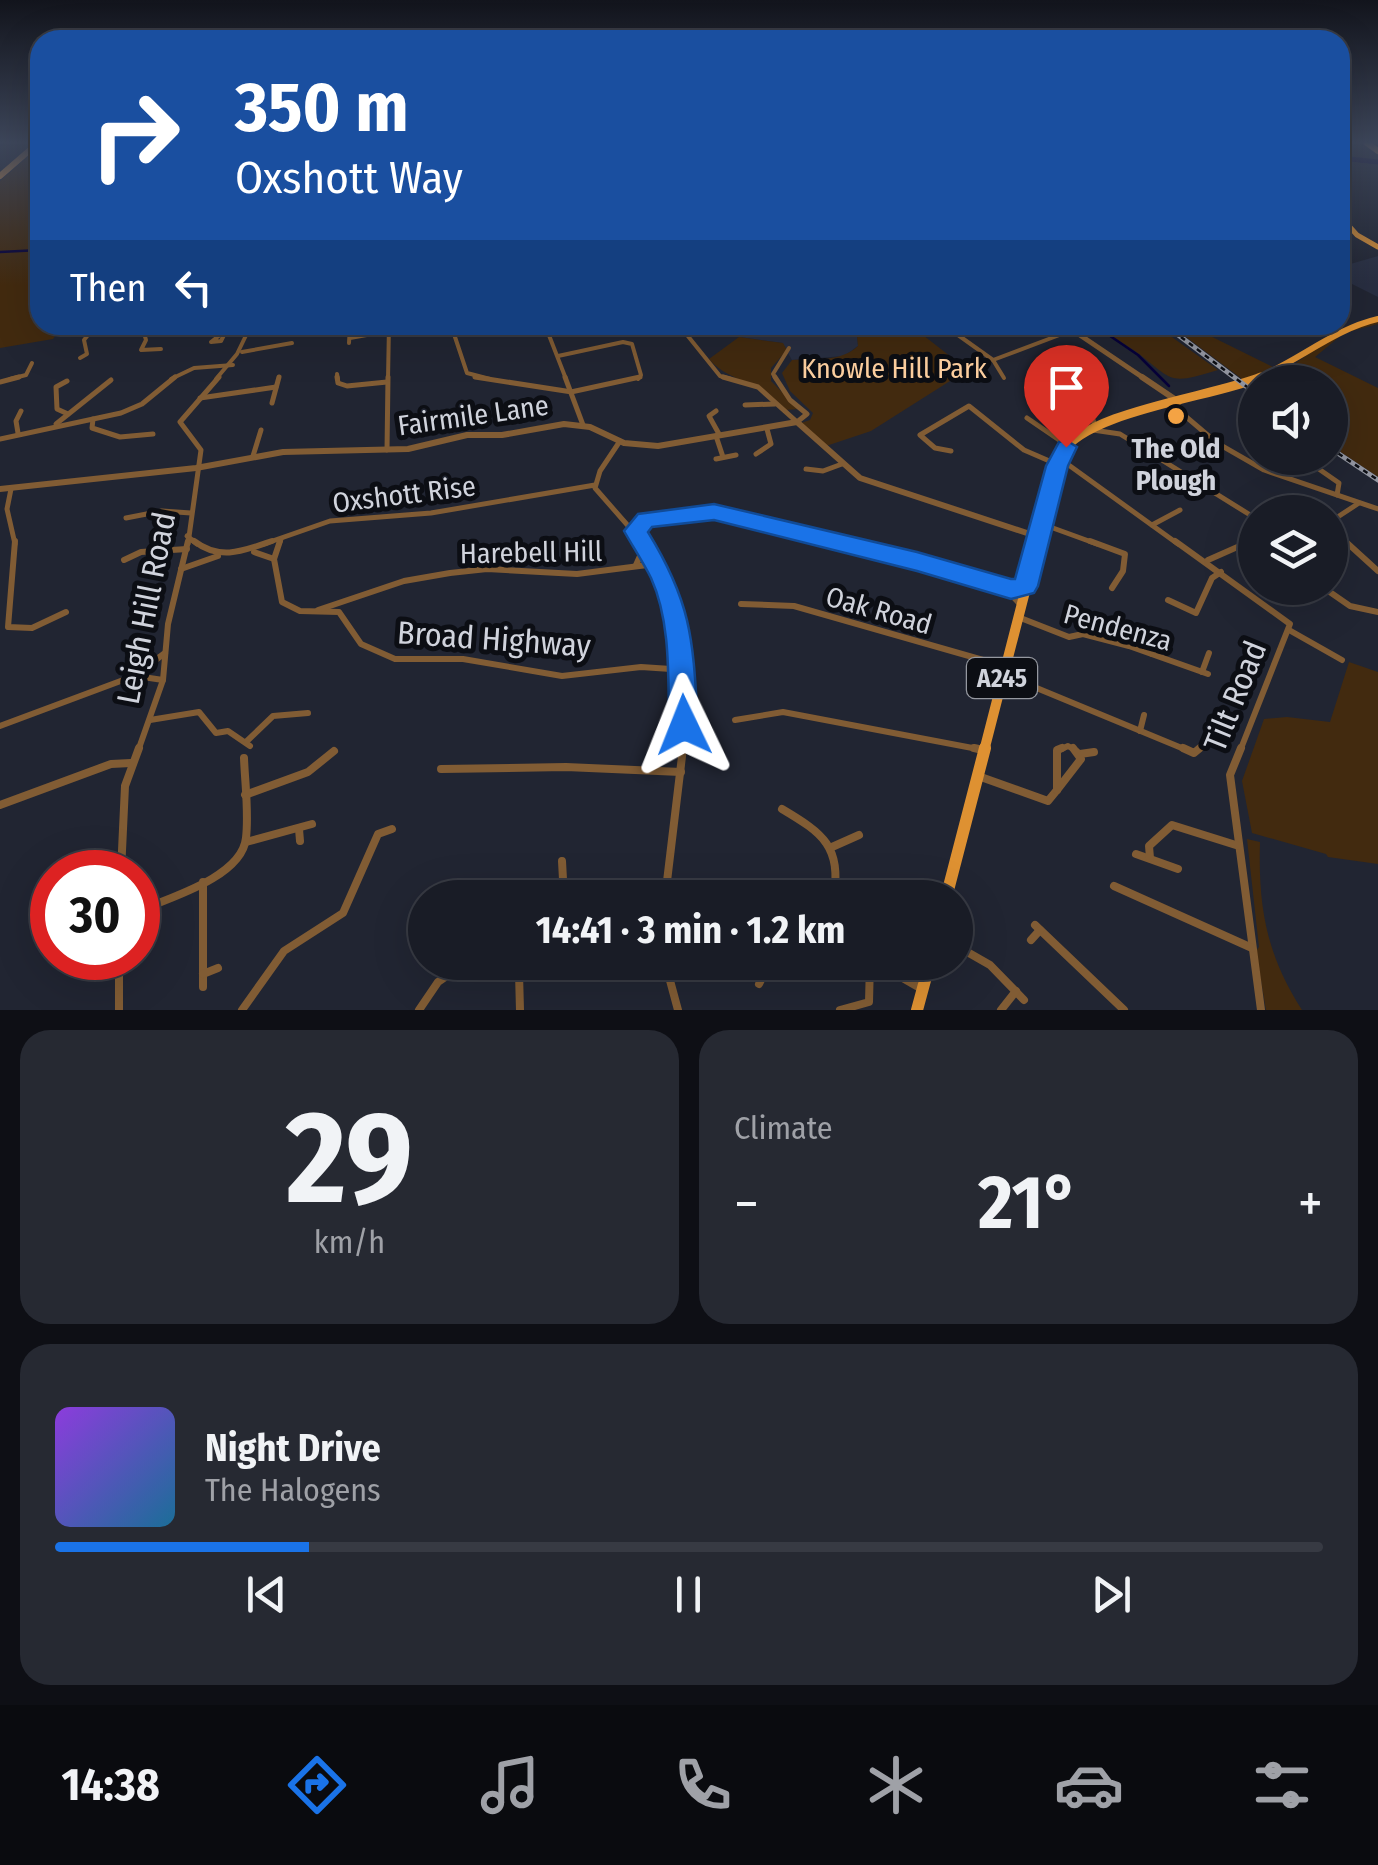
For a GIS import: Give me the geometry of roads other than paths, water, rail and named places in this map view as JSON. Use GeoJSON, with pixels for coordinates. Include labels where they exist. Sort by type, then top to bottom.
{"type":"FeatureCollection","features":[{"type":"Feature","properties":{"kind":"main road"},"geometry":{"type":"LineString","coordinates":[[1350,227],[1378,247]]}},
{"type":"Feature","properties":{"kind":"main road","name":"A245"},"geometry":{"type":"LineString","coordinates":[[1350,327],[1378,319]]}},
{"type":"Feature","properties":{"kind":"main road","name":"A245"},"geometry":{"type":"LineString","coordinates":[[951,880],[1058,461],[1068,446],[1092,428],[1114,419],[1242,383],[1293,362],[1333,335]]}},
{"type":"Feature","properties":{"kind":"main road"},"geometry":{"type":"LineString","coordinates":[[917,1010],[925,980]]}},
{"type":"Feature","properties":{"kind":"street"},"geometry":{"type":"LineString","coordinates":[[80,358],[86,354],[84,342],[89,335]]}},
{"type":"Feature","properties":{"kind":"street"},"geometry":{"type":"LineString","coordinates":[[144,335],[142,351],[161,349]]}},
{"type":"Feature","properties":{"kind":"street"},"geometry":{"type":"LineString","coordinates":[[196,468],[199,443],[180,422],[233,365],[248,335]]}},
{"type":"Feature","properties":{"kind":"street"},"geometry":{"type":"LineString","coordinates":[[349,335],[349,341],[367,335]]}},
{"type":"Feature","properties":{"kind":"street"},"geometry":{"type":"LineString","coordinates":[[388,450],[389,335]]}},
{"type":"Feature","properties":{"kind":"street"},"geometry":{"type":"LineString","coordinates":[[454,335],[467,373],[475,377],[572,392],[610,381],[638,380],[640,375],[632,344],[623,342],[558,356]]}},
{"type":"Feature","properties":{"kind":"street"},"geometry":{"type":"LineString","coordinates":[[549,335],[584,425]]}},
{"type":"Feature","properties":{"kind":"street"},"geometry":{"type":"LineString","coordinates":[[687,335],[720,376],[758,387],[842,464],[867,481],[1039,537]]}},
{"type":"Feature","properties":{"kind":"street"},"geometry":{"type":"LineString","coordinates":[[958,335],[993,360],[1004,378]]}},
{"type":"Feature","properties":{"kind":"street"},"geometry":{"type":"LineString","coordinates":[[993,360],[1051,335]]}},
{"type":"Feature","properties":{"kind":"street"},"geometry":{"type":"LineString","coordinates":[[1077,335],[1175,403],[1215,442],[1264,470],[1337,495]]}},
{"type":"Feature","properties":{"kind":"street"},"geometry":{"type":"LineString","coordinates":[[242,352],[292,343]]}},
{"type":"Feature","properties":{"kind":"street"},"geometry":{"type":"LineString","coordinates":[[788,348],[773,374],[790,400],[807,414],[797,422]]}},
{"type":"Feature","properties":{"kind":"street"},"geometry":{"type":"LineString","coordinates":[[0,382],[26,375],[32,362]]}},
{"type":"Feature","properties":{"kind":"street"},"geometry":{"type":"LineString","coordinates":[[0,439],[140,406],[188,370],[233,365]]}},
{"type":"Feature","properties":{"kind":"street"},"geometry":{"type":"LineString","coordinates":[[337,374],[338,383],[347,386],[387,382]]}},
{"type":"Feature","properties":{"kind":"street"},"geometry":{"type":"LineString","coordinates":[[274,400],[279,377]]}},
{"type":"Feature","properties":{"kind":"street"},"geometry":{"type":"LineString","coordinates":[[1079,377],[1068,398],[1092,416],[1114,419],[1120,434]]}},
{"type":"Feature","properties":{"kind":"street"},"geometry":{"type":"LineString","coordinates":[[56,425],[111,380]]}},
{"type":"Feature","properties":{"kind":"street"},"geometry":{"type":"LineString","coordinates":[[67,381],[56,386],[54,401],[58,409],[68,414]]}},
{"type":"Feature","properties":{"kind":"street"},"geometry":{"type":"LineString","coordinates":[[200,398],[276,387]]}},
{"type":"Feature","properties":{"kind":"street"},"geometry":{"type":"LineString","coordinates":[[745,405],[775,404]]}},
{"type":"Feature","properties":{"kind":"street","name":"Tilt Road"},"geometry":{"type":"LineString","coordinates":[[951,451],[935,448],[920,434],[969,406],[1024,450],[1058,461],[1283,616],[1289,630],[1230,775],[1260,1010]]}},
{"type":"Feature","properties":{"kind":"street"},"geometry":{"type":"LineString","coordinates":[[18,432],[16,421],[21,410]]}},
{"type":"Feature","properties":{"kind":"street"},"geometry":{"type":"LineString","coordinates":[[716,410],[708,416],[718,436],[720,458],[736,455]]}},
{"type":"Feature","properties":{"kind":"street"},"geometry":{"type":"LineString","coordinates":[[1092,416],[1092,428],[1120,434],[1238,507]]}},
{"type":"Feature","properties":{"kind":"street"},"geometry":{"type":"LineString","coordinates":[[1030,418],[1068,446]]}},
{"type":"Feature","properties":{"kind":"street"},"geometry":{"type":"LineString","coordinates":[[93,419],[92,428],[120,437],[153,434]]}},
{"type":"Feature","properties":{"kind":"street","name":"Fairmile Lane"},"geometry":{"type":"LineString","coordinates":[[0,489],[196,468],[253,456],[388,450],[467,435],[584,425],[620,441],[658,446],[797,422]]}},
{"type":"Feature","properties":{"kind":"street"},"geometry":{"type":"LineString","coordinates":[[756,454],[771,444],[767,428]]}},
{"type":"Feature","properties":{"kind":"street"},"geometry":{"type":"LineString","coordinates":[[253,456],[261,430]]}},
{"type":"Feature","properties":{"kind":"street"},"geometry":{"type":"LineString","coordinates":[[620,441],[595,484],[598,493],[636,531],[656,564],[672,602],[682,674],[681,772],[668,880]]}},
{"type":"Feature","properties":{"kind":"street"},"geometry":{"type":"LineString","coordinates":[[806,469],[823,471],[842,464]]}},
{"type":"Feature","properties":{"kind":"street","name":"Leigh Hill Road"},"geometry":{"type":"LineString","coordinates":[[123,850],[126,786],[131,762],[163,680],[179,569],[187,549],[196,468]]}},
{"type":"Feature","properties":{"kind":"street","name":"Oxshott Rise"},"geometry":{"type":"LineString","coordinates":[[179,569],[250,550],[330,521],[430,514],[595,484]]}},
{"type":"Feature","properties":{"kind":"street"},"geometry":{"type":"LineString","coordinates":[[12,488],[1,515],[16,557],[6,617],[8,627],[32,628],[66,612]]}},
{"type":"Feature","properties":{"kind":"street"},"geometry":{"type":"LineString","coordinates":[[1348,499],[1378,510]]}},
{"type":"Feature","properties":{"kind":"street"},"geometry":{"type":"LineString","coordinates":[[1348,508],[1359,503]]}},
{"type":"Feature","properties":{"kind":"street"},"geometry":{"type":"LineString","coordinates":[[1152,525],[1180,510]]}},
{"type":"Feature","properties":{"kind":"street"},"geometry":{"type":"LineString","coordinates":[[126,518],[162,512],[192,513]]}},
{"type":"Feature","properties":{"kind":"street"},"geometry":{"type":"LineString","coordinates":[[624,519],[714,512],[917,561],[1006,589],[1025,586]]}},
{"type":"Feature","properties":{"kind":"street"},"geometry":{"type":"LineString","coordinates":[[636,531],[646,520]]}},
{"type":"Feature","properties":{"kind":"street"},"geometry":{"type":"LineString","coordinates":[[1042,524],[1134,557]]}},
{"type":"Feature","properties":{"kind":"street"},"geometry":{"type":"LineString","coordinates":[[188,536],[208,552],[221,556]]}},
{"type":"Feature","properties":{"kind":"street"},"geometry":{"type":"LineString","coordinates":[[281,539],[274,559],[282,602],[300,611],[339,612],[343,600]]}},
{"type":"Feature","properties":{"kind":"street"},"geometry":{"type":"LineString","coordinates":[[1348,544],[1378,571]]}},
{"type":"Feature","properties":{"kind":"street","name":"Harebell Hill"},"geometry":{"type":"LineString","coordinates":[[634,568],[645,545]]}},
{"type":"Feature","properties":{"kind":"street"},"geometry":{"type":"LineString","coordinates":[[1206,561],[1238,545]]}},
{"type":"Feature","properties":{"kind":"street"},"geometry":{"type":"LineString","coordinates":[[124,560],[141,552],[187,549]]}},
{"type":"Feature","properties":{"kind":"street"},"geometry":{"type":"LineString","coordinates":[[250,550],[274,559]]}},
{"type":"Feature","properties":{"kind":"street"},"geometry":{"type":"LineString","coordinates":[[1112,588],[1122,571],[1125,554]]}},
{"type":"Feature","properties":{"kind":"street","name":"Harebell Hill"},"geometry":{"type":"LineString","coordinates":[[315,611],[404,581],[450,572],[577,574],[656,564]]}},
{"type":"Feature","properties":{"kind":"street"},"geometry":{"type":"LineString","coordinates":[[1168,600],[1196,613],[1212,578],[1222,572]]}},
{"type":"Feature","properties":{"kind":"street"},"geometry":{"type":"LineString","coordinates":[[1006,589],[1019,611]]}},
{"type":"Feature","properties":{"kind":"street","name":"Oak Road"},"geometry":{"type":"LineString","coordinates":[[740,604],[794,606],[1004,670],[1194,752],[1209,742]]}},
{"type":"Feature","properties":{"kind":"street"},"geometry":{"type":"LineString","coordinates":[[1348,605],[1378,612]]}},
{"type":"Feature","properties":{"kind":"street","name":"Pendenza"},"geometry":{"type":"LineString","coordinates":[[1019,611],[1069,637],[1082,634],[1205,673],[1209,654]]}},
{"type":"Feature","properties":{"kind":"street","name":"Broad Highway"},"geometry":{"type":"LineString","coordinates":[[339,612],[355,639],[369,650],[403,661],[462,659],[562,676],[666,666]]}},
{"type":"Feature","properties":{"kind":"street"},"geometry":{"type":"LineString","coordinates":[[1289,630],[1342,660]]}},
{"type":"Feature","properties":{"kind":"street"},"geometry":{"type":"LineString","coordinates":[[1152,654],[1155,637]]}},
{"type":"Feature","properties":{"kind":"street"},"geometry":{"type":"LineString","coordinates":[[0,726],[134,676],[166,652]]}},
{"type":"Feature","properties":{"kind":"street"},"geometry":{"type":"LineString","coordinates":[[680,656],[666,666],[682,674]]}},
{"type":"Feature","properties":{"kind":"street"},"geometry":{"type":"LineString","coordinates":[[134,676],[163,680]]}},
{"type":"Feature","properties":{"kind":"street"},"geometry":{"type":"LineString","coordinates":[[150,720],[199,712],[216,733],[228,732],[248,744],[273,716],[308,713]]}},
{"type":"Feature","properties":{"kind":"street"},"geometry":{"type":"LineString","coordinates":[[735,720],[783,712],[983,750]]}},
{"type":"Feature","properties":{"kind":"street"},"geometry":{"type":"LineString","coordinates":[[1140,731],[1144,715]]}},
{"type":"Feature","properties":{"kind":"street"},"geometry":{"type":"LineString","coordinates":[[1057,790],[1057,750],[1064,746],[1080,754],[1094,752]]}},
{"type":"Feature","properties":{"kind":"street"},"geometry":{"type":"LineString","coordinates":[[977,775],[1043,801],[1052,800],[1082,759],[1080,754]]}},
{"type":"Feature","properties":{"kind":"street"},"geometry":{"type":"LineString","coordinates":[[160,901],[230,866],[246,842],[244,758]]}},
{"type":"Feature","properties":{"kind":"street"},"geometry":{"type":"LineString","coordinates":[[244,795],[334,758]]}},
{"type":"Feature","properties":{"kind":"street"},"geometry":{"type":"LineString","coordinates":[[0,805],[111,764],[131,762]]}},
{"type":"Feature","properties":{"kind":"street"},"geometry":{"type":"LineString","coordinates":[[441,768],[566,767],[681,772]]}},
{"type":"Feature","properties":{"kind":"street"},"geometry":{"type":"LineString","coordinates":[[782,809],[812,826],[832,847],[838,862],[836,880]]}},
{"type":"Feature","properties":{"kind":"street"},"geometry":{"type":"LineString","coordinates":[[246,842],[312,824]]}},
{"type":"Feature","properties":{"kind":"street"},"geometry":{"type":"LineString","coordinates":[[1150,858],[1150,846],[1166,826],[1239,846]]}},
{"type":"Feature","properties":{"kind":"street"},"geometry":{"type":"LineString","coordinates":[[299,829],[300,841]]}},
{"type":"Feature","properties":{"kind":"street"},"geometry":{"type":"LineString","coordinates":[[242,1010],[284,951],[343,913],[378,834],[392,830]]}},
{"type":"Feature","properties":{"kind":"street"},"geometry":{"type":"LineString","coordinates":[[832,847],[859,835]]}},
{"type":"Feature","properties":{"kind":"street"},"geometry":{"type":"LineString","coordinates":[[1136,854],[1178,869]]}},
{"type":"Feature","properties":{"kind":"street"},"geometry":{"type":"LineString","coordinates":[[562,860],[563,880]]}},
{"type":"Feature","properties":{"kind":"street"},"geometry":{"type":"LineString","coordinates":[[203,987],[204,882]]}},
{"type":"Feature","properties":{"kind":"street"},"geometry":{"type":"LineString","coordinates":[[1114,886],[1252,948]]}},
{"type":"Feature","properties":{"kind":"street"},"geometry":{"type":"LineString","coordinates":[[1031,940],[1037,927],[1124,1010]]}},
{"type":"Feature","properties":{"kind":"street"},"geometry":{"type":"LineString","coordinates":[[973,955],[990,965],[1024,1000]]}},
{"type":"Feature","properties":{"kind":"street"},"geometry":{"type":"LineString","coordinates":[[203,974],[218,968]]}},
{"type":"Feature","properties":{"kind":"street"},"geometry":{"type":"LineString","coordinates":[[119,980],[119,1010]]}},
{"type":"Feature","properties":{"kind":"street"},"geometry":{"type":"LineString","coordinates":[[419,1010],[426,994],[441,980]]}},
{"type":"Feature","properties":{"kind":"street"},"geometry":{"type":"LineString","coordinates":[[519,980],[520,1010]]}},
{"type":"Feature","properties":{"kind":"street"},"geometry":{"type":"LineString","coordinates":[[670,980],[678,1010]]}},
{"type":"Feature","properties":{"kind":"street"},"geometry":{"type":"LineString","coordinates":[[758,984],[760,980]]}},
{"type":"Feature","properties":{"kind":"street"},"geometry":{"type":"LineString","coordinates":[[840,1010],[870,1002],[871,980]]}},
{"type":"Feature","properties":{"kind":"street"},"geometry":{"type":"LineString","coordinates":[[905,980],[922,989]]}},
{"type":"Feature","properties":{"kind":"street"},"geometry":{"type":"LineString","coordinates":[[1001,1010],[1016,991]]}},
{"type":"Feature","properties":{"kind":"waterway"},"geometry":{"type":"LineString","coordinates":[[0,252],[30,250]]}},
{"type":"Feature","properties":{"kind":"waterway"},"geometry":{"type":"LineString","coordinates":[[1109,335],[1138,355],[1169,386]]}},
{"type":"Feature","properties":{"kind":"railway"},"geometry":{"type":"LineString","coordinates":[[1178,335],[1238,380]]}},
{"type":"Feature","properties":{"kind":"railway"},"geometry":{"type":"LineString","coordinates":[[1348,460],[1378,480]]}},
{"type":"Feature","properties":{"kind":"place","name":"The Old Plough"},"geometry":{"type":"Point","coordinates":[1176,416]}},
{"type":"Feature","properties":{"kind":"park label","name":"Knowle Hill Park"},"geometry":{"type":"Point","coordinates":[894,368]}}]}
